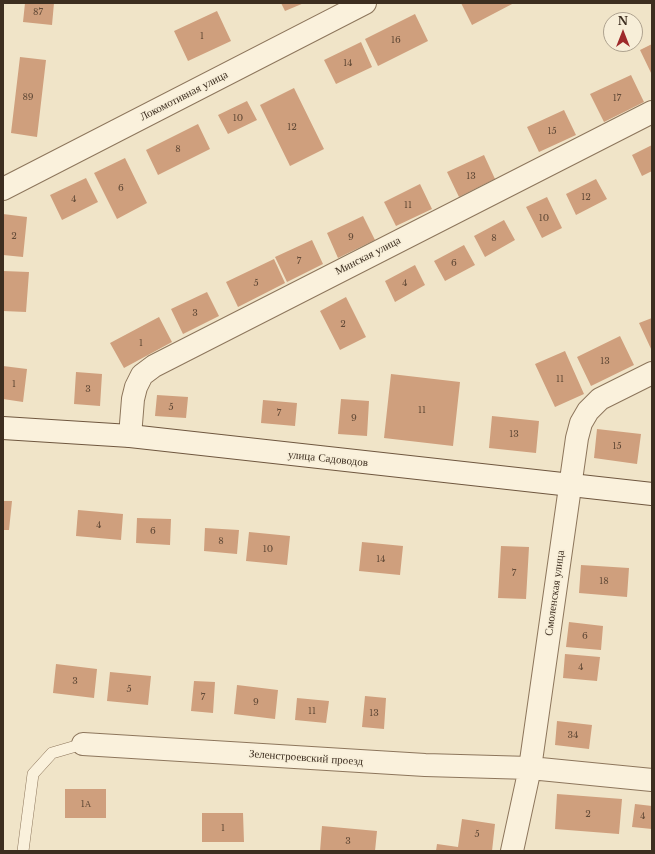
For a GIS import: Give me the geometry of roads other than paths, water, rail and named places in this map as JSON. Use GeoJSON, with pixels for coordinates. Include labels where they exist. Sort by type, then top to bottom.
{"type":"FeatureCollection","features":[{"type":"Feature","properties":{"kind":"street","name":"Локомотивная улица"},"geometry":{"type":"LineString","coordinates":[[3,189],[364,3]]}},
{"type":"Feature","properties":{"kind":"street","name":"Минская улица"},"geometry":{"type":"LineString","coordinates":[[130,436],[133,400],[136,387],[142,375],[154,366],[652,112]]}},
{"type":"Feature","properties":{"kind":"street","name":"Смоленская улица"},"geometry":{"type":"LineString","coordinates":[[512,851],[530,768],[577,438],[581,423],[588,411],[600,400],[652,373]]}},
{"type":"Feature","properties":{"kind":"street","name":"улица Садоводов"},"geometry":{"type":"LineString","coordinates":[[3,428],[130,436],[652,494]]}},
{"type":"Feature","properties":{"kind":"street","name":"Зеленстроевский проезд"},"geometry":{"type":"LineString","coordinates":[[83,744],[425,765],[530,768],[652,780]]}},
{"type":"Feature","properties":{"kind":"lane"},"geometry":{"type":"LineString","coordinates":[[23,851],[33,774],[52,753],[83,744]]}}]}
